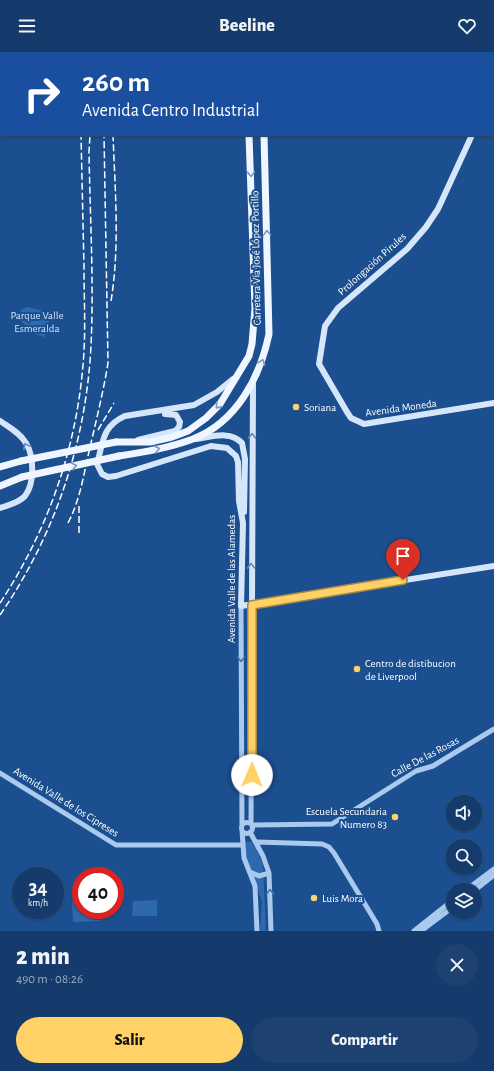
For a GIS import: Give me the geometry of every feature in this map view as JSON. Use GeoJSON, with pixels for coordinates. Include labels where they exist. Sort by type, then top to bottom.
{"type":"FeatureCollection","features":[{"type":"Feature","properties":{"kind":"main road","name":"Carretera Vía José López Portillo"},"geometry":{"type":"LineString","coordinates":[[0,467],[11,463],[116,442],[150,442],[172,438],[188,431],[206,418],[220,404],[239,374],[252,344],[255,308],[250,136]]}},
{"type":"Feature","properties":{"kind":"main road","name":"Carretera Vía José López Portillo"},"geometry":{"type":"LineString","coordinates":[[0,486],[22,477],[162,448],[194,439],[216,427],[229,415],[253,384],[262,360],[269,334],[264,136]]}},
{"type":"Feature","properties":{"kind":"main road","name":"Prolongación Pirules"},"geometry":{"type":"LineString","coordinates":[[319,364],[324,330],[327,323],[352,296],[412,243],[438,208],[472,136]]}},
{"type":"Feature","properties":{"kind":"main road"},"geometry":{"type":"LineString","coordinates":[[254,271],[268,271]]}},
{"type":"Feature","properties":{"kind":"main road","name":"Avenida Moneda"},"geometry":{"type":"LineString","coordinates":[[319,364],[351,418],[364,424],[494,403]]}},
{"type":"Feature","properties":{"kind":"main road","name":"Avenida Valle de las Alamedas"},"geometry":{"type":"LineString","coordinates":[[239,374],[217,392],[194,405],[146,412],[117,419],[108,428],[97,464],[102,474],[108,477],[116,476],[210,446],[227,448],[236,456],[238,462],[239,501],[243,522],[241,606]]}},
{"type":"Feature","properties":{"kind":"main road","name":"Avenida Valle de las Alamedas"},"geometry":{"type":"LineString","coordinates":[[252,605],[251,542],[253,384]]}},
{"type":"Feature","properties":{"kind":"main road"},"geometry":{"type":"LineString","coordinates":[[131,441],[167,434],[175,431],[179,427],[180,422],[176,415],[146,412]]}},
{"type":"Feature","properties":{"kind":"main road"},"geometry":{"type":"LineString","coordinates":[[0,420],[19,434],[26,443],[31,460],[31,474],[29,488],[24,496],[17,502],[0,508]]}},
{"type":"Feature","properties":{"kind":"main road"},"geometry":{"type":"LineString","coordinates":[[194,439],[225,435],[235,437],[242,443],[245,459],[243,522],[251,542]]}},
{"type":"Feature","properties":{"kind":"main road"},"geometry":{"type":"LineString","coordinates":[[0,463],[11,463]]}},
{"type":"Feature","properties":{"kind":"main road"},"geometry":{"type":"LineString","coordinates":[[241,606],[494,566]]}},
{"type":"Feature","properties":{"kind":"street","name":"Avenida Valle de las Alamedas"},"geometry":{"type":"LineString","coordinates":[[250,832],[252,825],[252,605]]}},
{"type":"Feature","properties":{"kind":"street","name":"Avenida Valle de las Alamedas"},"geometry":{"type":"LineString","coordinates":[[241,606],[242,845],[244,858],[255,886],[257,931]]}},
{"type":"Feature","properties":{"kind":"street","name":"Calle De las Rosas"},"geometry":{"type":"LineString","coordinates":[[242,828],[247,822],[252,825],[332,824],[416,771],[433,766],[494,729]]}},
{"type":"Feature","properties":{"kind":"street","name":"Avenida Valle de los Cipreses"},"geometry":{"type":"LineString","coordinates":[[0,773],[116,845],[242,845]]}},
{"type":"Feature","properties":{"kind":"street"},"geometry":{"type":"LineString","coordinates":[[242,828],[246,833],[250,832],[257,842],[269,873],[271,931]]}},
{"type":"Feature","properties":{"kind":"street"},"geometry":{"type":"LineString","coordinates":[[257,842],[313,843],[329,847],[377,924],[379,931]]}},
{"type":"Feature","properties":{"kind":"street"},"geometry":{"type":"LineString","coordinates":[[475,883],[494,869]]}},
{"type":"Feature","properties":{"kind":"street"},"geometry":{"type":"LineString","coordinates":[[250,872],[259,876],[269,873]]}},
{"type":"Feature","properties":{"kind":"street"},"geometry":{"type":"LineString","coordinates":[[482,884],[494,875]]}},
{"type":"Feature","properties":{"kind":"street"},"geometry":{"type":"LineString","coordinates":[[414,931],[446,906]]}},
{"type":"Feature","properties":{"kind":"street"},"geometry":{"type":"LineString","coordinates":[[421,931],[446,912]]}},
{"type":"Feature","properties":{"kind":"green space","name":"Parque Valle Esmeralda"},"geometry":{"type":"Polygon","coordinates":[[[29,307],[50,313],[50,319],[45,337],[30,333],[27,327],[19,319],[21,309],[29,307]]]}},
{"type":"Feature","properties":{"kind":"green space"},"geometry":{"type":"Polygon","coordinates":[[[245,842],[252,842],[263,864],[266,931],[260,931],[262,901],[247,863],[245,842]]]}},
{"type":"Feature","properties":{"kind":"green space"},"geometry":{"type":"Polygon","coordinates":[[[157,900],[157,916],[132,916],[133,901],[157,900]]]}},
{"type":"Feature","properties":{"kind":"green space"},"geometry":{"type":"Polygon","coordinates":[[[73,919],[101,919],[101,921],[73,922],[73,919]]]}},
{"type":"Feature","properties":{"kind":"railway"},"geometry":{"type":"LineString","coordinates":[[0,603],[17,576],[45,519],[66,459],[74,428],[83,365],[85,329],[81,136]]}},
{"type":"Feature","properties":{"kind":"railway"},"geometry":{"type":"LineString","coordinates":[[0,615],[37,553],[52,520],[75,453],[82,418],[88,382],[92,322],[90,136]]}},
{"type":"Feature","properties":{"kind":"railway"},"geometry":{"type":"LineString","coordinates":[[68,523],[78,499],[108,363],[104,136]]}},
{"type":"Feature","properties":{"kind":"railway"},"geometry":{"type":"LineString","coordinates":[[111,301],[114,280],[116,239],[116,197],[113,136]]}},
{"type":"Feature","properties":{"kind":"railway"},"geometry":{"type":"LineString","coordinates":[[98,430],[114,403]]}},
{"type":"Feature","properties":{"kind":"railway"},"geometry":{"type":"LineString","coordinates":[[79,506],[79,534]]}},
{"type":"Feature","properties":{"kind":"place","name":"Soriana"},"geometry":{"type":"Point","coordinates":[296,407]}},
{"type":"Feature","properties":{"kind":"place","name":"Centro de distibucion de Liverpool"},"geometry":{"type":"Point","coordinates":[357,669]}},
{"type":"Feature","properties":{"kind":"place","name":"Escuela Secundaria Numero 83"},"geometry":{"type":"Point","coordinates":[395,817]}},
{"type":"Feature","properties":{"kind":"place","name":"Luis Mora"},"geometry":{"type":"Point","coordinates":[314,898]}},
{"type":"Feature","properties":{"kind":"route"},"geometry":{"type":"LineString","coordinates":[[252,775],[252,605],[403,580]]}}]}
